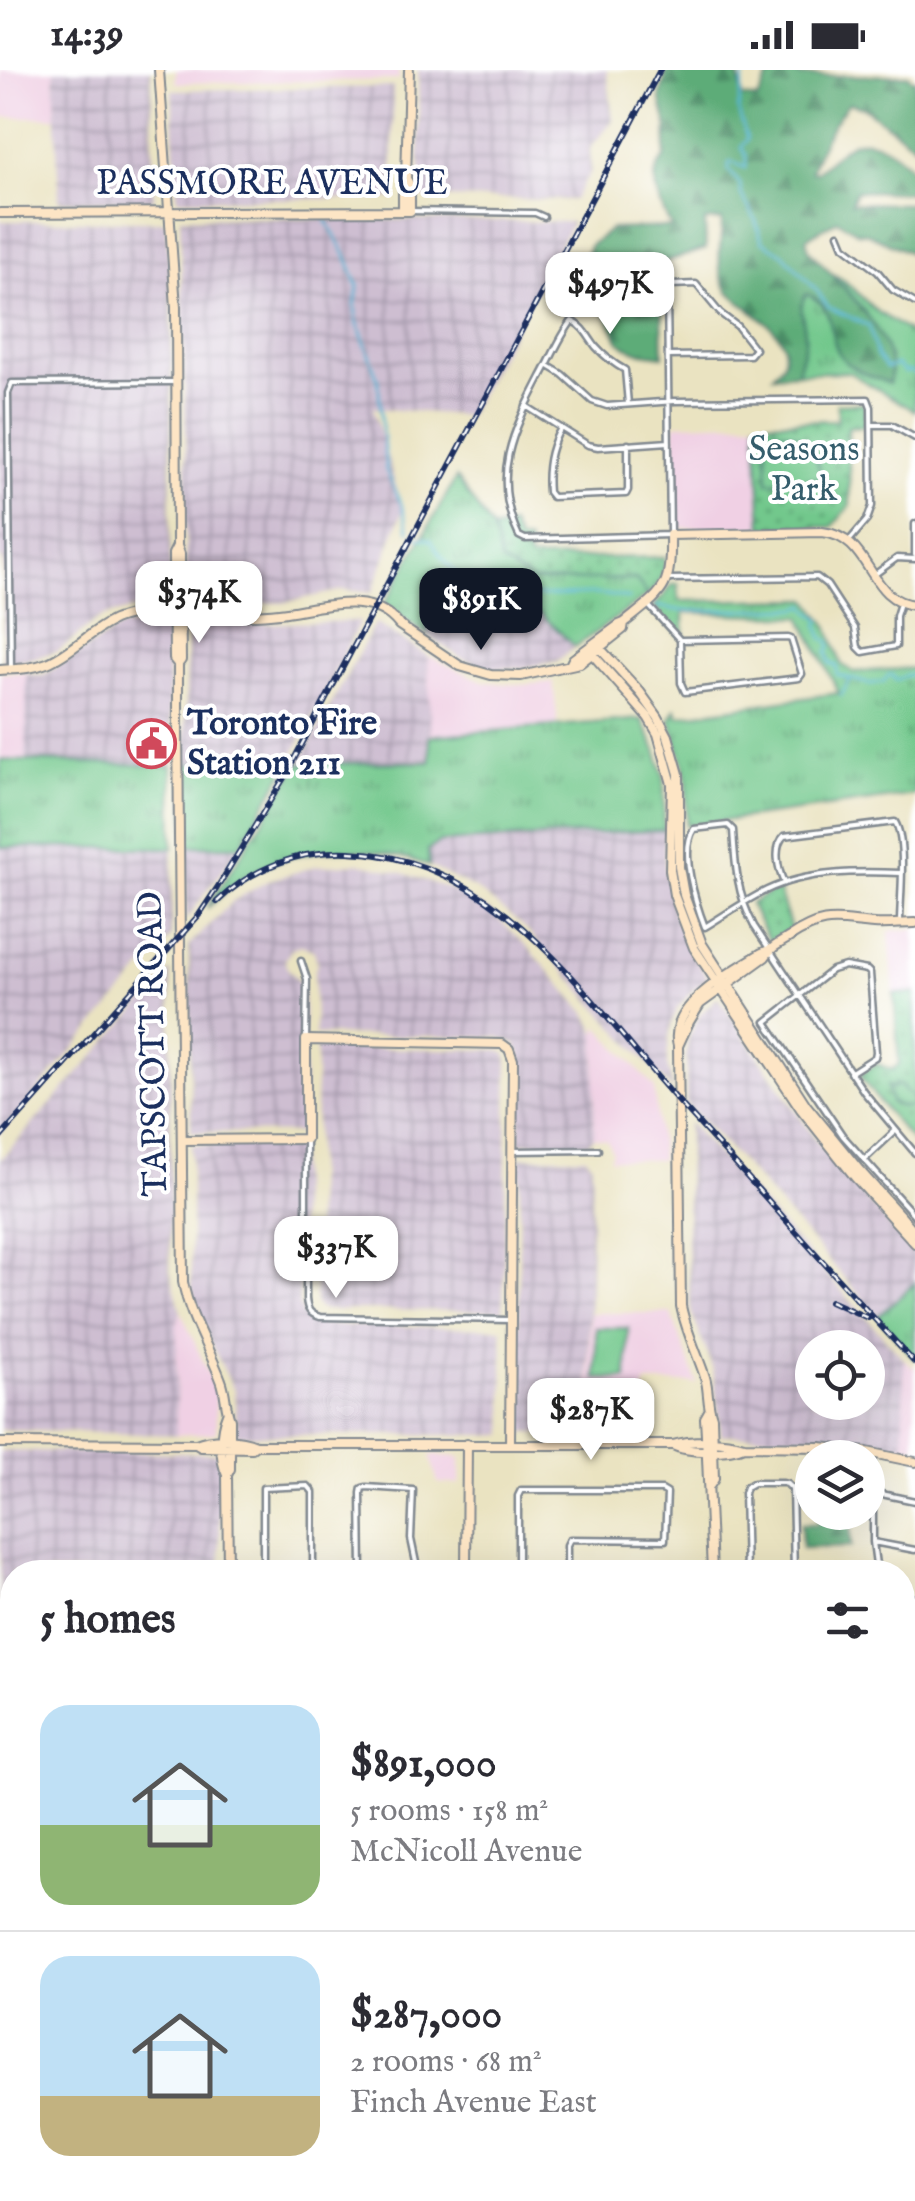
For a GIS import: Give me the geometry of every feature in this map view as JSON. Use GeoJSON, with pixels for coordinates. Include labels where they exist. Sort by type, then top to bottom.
{"type":"FeatureCollection","features":[{"type":"Feature","properties":{"kind":"street","name":"TAPSCOTT ROAD"},"geometry":{"type":"LineString","coordinates":[[159,70],[176,307],[177,546],[173,554],[181,660],[178,664],[184,1282],[196,1326],[224,1385],[230,1470],[228,1560]]}},
{"type":"Feature","properties":{"kind":"street"},"geometry":{"type":"LineString","coordinates":[[406,211],[410,185],[406,180],[409,70]]}},
{"type":"Feature","properties":{"kind":"street","name":"PASSMORE AVENUE"},"geometry":{"type":"LineString","coordinates":[[0,212],[406,211],[535,213],[544,217]]}},
{"type":"Feature","properties":{"kind":"street"},"geometry":{"type":"LineString","coordinates":[[839,234],[844,246],[878,272],[893,290],[915,303]]}},
{"type":"Feature","properties":{"kind":"street"},"geometry":{"type":"LineString","coordinates":[[0,670],[42,666],[112,621],[140,615],[202,618],[280,613],[343,603],[399,624],[460,666],[491,675],[521,676],[580,663],[623,628],[668,579],[670,535],[668,402],[668,356],[668,288],[696,284],[754,349],[750,355],[668,356]]}},
{"type":"Feature","properties":{"kind":"street"},"geometry":{"type":"LineString","coordinates":[[628,404],[626,370],[613,363],[572,321],[510,443],[506,476],[518,536],[525,539],[836,534],[850,541],[886,593],[900,603],[915,605]]}},
{"type":"Feature","properties":{"kind":"street"},"geometry":{"type":"LineString","coordinates":[[547,365],[592,402],[607,406],[864,398],[870,402],[871,510],[850,541]]}},
{"type":"Feature","properties":{"kind":"street"},"geometry":{"type":"LineString","coordinates":[[11,669],[8,393],[12,383],[176,382]]}},
{"type":"Feature","properties":{"kind":"street"},"geometry":{"type":"LineString","coordinates":[[526,406],[588,445],[669,442]]}},
{"type":"Feature","properties":{"kind":"street"},"geometry":{"type":"LineString","coordinates":[[871,425],[894,426],[915,438]]}},
{"type":"Feature","properties":{"kind":"street"},"geometry":{"type":"LineString","coordinates":[[561,428],[548,468],[548,492],[552,497],[626,494],[628,444]]}},
{"type":"Feature","properties":{"kind":"street"},"geometry":{"type":"LineString","coordinates":[[874,575],[897,558],[915,557],[915,524]]}},
{"type":"Feature","properties":{"kind":"street"},"geometry":{"type":"LineString","coordinates":[[668,579],[820,579],[856,628],[860,651],[896,646],[900,603]]}},
{"type":"Feature","properties":{"kind":"street"},"geometry":{"type":"LineString","coordinates":[[647,604],[680,640],[681,688],[687,693],[799,678],[802,674],[792,639],[680,640]]}},
{"type":"Feature","properties":{"kind":"street"},"geometry":{"type":"LineString","coordinates":[[594,649],[640,692],[668,736],[680,774],[679,867],[684,895],[721,983],[806,1104],[915,1232]]}},
{"type":"Feature","properties":{"kind":"street"},"geometry":{"type":"LineString","coordinates":[[784,883],[778,864],[778,844],[784,836],[896,822],[900,829],[900,923]]}},
{"type":"Feature","properties":{"kind":"street"},"geometry":{"type":"LineString","coordinates":[[901,873],[826,874],[784,883],[768,889],[744,904],[705,927],[690,870],[689,836],[694,829],[728,825],[733,830],[735,868],[744,904],[754,926],[850,1072],[915,1152]]}},
{"type":"Feature","properties":{"kind":"street"},"geometry":{"type":"LineString","coordinates":[[712,1560],[707,1479],[712,1417],[706,1379],[681,1306],[678,1046],[700,1004],[721,983],[803,928],[824,920],[915,923]]}},
{"type":"Feature","properties":{"kind":"street"},"geometry":{"type":"LineString","coordinates":[[301,961],[306,979],[307,1307],[320,1318],[511,1320]]}},
{"type":"Feature","properties":{"kind":"street"},"geometry":{"type":"LineString","coordinates":[[850,1072],[875,1057],[876,1052],[870,974],[845,966],[832,970],[766,1022],[843,1136],[915,1216]]}},
{"type":"Feature","properties":{"kind":"street"},"geometry":{"type":"LineString","coordinates":[[306,1040],[502,1044],[509,1048],[513,1056],[510,1444]]}},
{"type":"Feature","properties":{"kind":"street"},"geometry":{"type":"LineString","coordinates":[[766,1050],[801,1109],[915,1243]]}},
{"type":"Feature","properties":{"kind":"street"},"geometry":{"type":"LineString","coordinates":[[864,1160],[895,1131]]}},
{"type":"Feature","properties":{"kind":"street"},"geometry":{"type":"LineString","coordinates":[[182,1140],[306,1139]]}},
{"type":"Feature","properties":{"kind":"street"},"geometry":{"type":"LineString","coordinates":[[512,1151],[598,1150]]}},
{"type":"Feature","properties":{"kind":"street"},"geometry":{"type":"LineString","coordinates":[[0,1443],[682,1442],[795,1447]]}},
{"type":"Feature","properties":{"kind":"street"},"geometry":{"type":"LineString","coordinates":[[466,1560],[467,1444]]}},
{"type":"Feature","properties":{"kind":"street"},"geometry":{"type":"LineString","coordinates":[[885,1456],[915,1462]]}},
{"type":"Feature","properties":{"kind":"street"},"geometry":{"type":"LineString","coordinates":[[746,1560],[744,1493],[753,1483],[783,1483],[792,1490],[794,1560]]}},
{"type":"Feature","properties":{"kind":"street"},"geometry":{"type":"LineString","coordinates":[[263,1560],[263,1488],[308,1486],[313,1492],[313,1560]]}},
{"type":"Feature","properties":{"kind":"street"},"geometry":{"type":"LineString","coordinates":[[362,1560],[362,1488],[412,1490],[411,1539],[415,1560]]}},
{"type":"Feature","properties":{"kind":"street"},"geometry":{"type":"LineString","coordinates":[[518,1560],[518,1496],[522,1489],[667,1493],[665,1540],[570,1540],[567,1560]]}},
{"type":"Feature","properties":{"kind":"street"},"geometry":{"type":"LineString","coordinates":[[885,1495],[915,1501]]}},
{"type":"Feature","properties":{"kind":"street"},"geometry":{"type":"LineString","coordinates":[[873,1530],[875,1560]]}},
{"type":"Feature","properties":{"kind":"street"},"geometry":{"type":"LineString","coordinates":[[873,1542],[915,1550]]}},
{"type":"Feature","properties":{"kind":"shaded area"},"geometry":{"type":"Polygon","coordinates":[[[0,70],[54,70],[56,117],[0,117],[0,70]]]}},
{"type":"Feature","properties":{"kind":"shaded area"},"geometry":{"type":"Polygon","coordinates":[[[54,70],[151,70],[154,200],[59,201],[54,70]]]}},
{"type":"Feature","properties":{"kind":"shaded area"},"geometry":{"type":"Polygon","coordinates":[[[176,70],[398,70],[399,80],[176,83],[176,70]]]}},
{"type":"Feature","properties":{"kind":"shaded area"},"geometry":{"type":"Polygon","coordinates":[[[418,70],[607,70],[613,120],[590,148],[591,171],[574,200],[420,198],[418,70]]]}},
{"type":"Feature","properties":{"kind":"shaded area"},"geometry":{"type":"Polygon","coordinates":[[[393,87],[393,199],[177,199],[172,90],[393,87]]]}},
{"type":"Feature","properties":{"kind":"shaded area"},"geometry":{"type":"Polygon","coordinates":[[[180,217],[572,222],[468,416],[373,408],[403,510],[372,593],[343,590],[283,603],[185,604],[186,437],[180,217]]]}},
{"type":"Feature","properties":{"kind":"shaded area"},"geometry":{"type":"Polygon","coordinates":[[[0,221],[166,221],[172,302],[170,602],[167,606],[100,618],[58,651],[3,662],[0,558],[0,221]]]}},
{"type":"Feature","properties":{"kind":"shaded area"},"geometry":{"type":"Polygon","coordinates":[[[756,422],[762,527],[676,528],[674,424],[756,422]]]}},
{"type":"Feature","properties":{"kind":"shaded area"},"geometry":{"type":"Polygon","coordinates":[[[428,583],[487,620],[540,613],[575,647],[556,662],[522,668],[489,669],[459,657],[427,635],[428,583]]]}},
{"type":"Feature","properties":{"kind":"shaded area"},"geometry":{"type":"Polygon","coordinates":[[[360,621],[288,766],[185,764],[187,626],[360,621]]]}},
{"type":"Feature","properties":{"kind":"shaded area"},"geometry":{"type":"Polygon","coordinates":[[[375,623],[428,656],[431,762],[299,764],[375,623]]]}},
{"type":"Feature","properties":{"kind":"shaded area"},"geometry":{"type":"Polygon","coordinates":[[[167,625],[172,766],[26,761],[26,673],[42,676],[123,626],[167,625]]]}},
{"type":"Feature","properties":{"kind":"shaded area"},"geometry":{"type":"Polygon","coordinates":[[[428,656],[485,682],[553,682],[558,725],[429,736],[428,656]]]}},
{"type":"Feature","properties":{"kind":"shaded area"},"geometry":{"type":"Polygon","coordinates":[[[0,673],[26,673],[26,761],[0,760],[0,673]]]}},
{"type":"Feature","properties":{"kind":"shaded area"},"geometry":{"type":"Polygon","coordinates":[[[664,830],[665,871],[674,914],[690,951],[708,978],[677,1009],[672,1022],[667,1063],[673,1091],[523,926],[477,890],[429,866],[428,849],[440,842],[664,830]]]}},
{"type":"Feature","properties":{"kind":"shaded area"},"geometry":{"type":"Polygon","coordinates":[[[186,846],[240,846],[186,920],[186,846]]]}},
{"type":"Feature","properties":{"kind":"shaded area"},"geometry":{"type":"Polygon","coordinates":[[[0,847],[173,848],[171,937],[0,1134],[0,847]]]}},
{"type":"Feature","properties":{"kind":"shaded area"},"geometry":{"type":"Polygon","coordinates":[[[358,863],[447,888],[490,911],[529,948],[588,1015],[596,1033],[594,1137],[587,1144],[519,1143],[520,1054],[516,1044],[499,1037],[315,1035],[317,962],[314,951],[301,945],[291,950],[285,960],[302,985],[304,1000],[304,1133],[191,1132],[189,945],[233,901],[269,880],[316,866],[358,863]]]}},
{"type":"Feature","properties":{"kind":"shaded area"},"geometry":{"type":"Polygon","coordinates":[[[915,929],[915,993],[894,994],[889,931],[915,929]]]}},
{"type":"Feature","properties":{"kind":"shaded area"},"geometry":{"type":"Polygon","coordinates":[[[171,971],[170,1271],[181,1311],[177,1324],[176,1435],[0,1430],[0,1160],[171,971]]]}},
{"type":"Feature","properties":{"kind":"shaded area"},"geometry":{"type":"Polygon","coordinates":[[[718,997],[822,1149],[915,1255],[915,1283],[878,1316],[686,1104],[688,1039],[700,1014],[718,997]]]}},
{"type":"Feature","properties":{"kind":"shaded area"},"geometry":{"type":"Polygon","coordinates":[[[598,1026],[654,1087],[661,1160],[610,1159],[612,1151],[607,1140],[594,1137],[598,1026]]]}},
{"type":"Feature","properties":{"kind":"shaded area"},"geometry":{"type":"Polygon","coordinates":[[[316,1047],[499,1050],[506,1054],[503,1311],[321,1310],[315,1304],[316,1047]]]}},
{"type":"Feature","properties":{"kind":"shaded area"},"geometry":{"type":"Polygon","coordinates":[[[688,1122],[878,1330],[795,1330],[795,1420],[885,1420],[885,1338],[904,1359],[904,1447],[885,1445],[885,1440],[721,1435],[713,1369],[691,1312],[688,1122]]]}},
{"type":"Feature","properties":{"kind":"shaded area"},"geometry":{"type":"Polygon","coordinates":[[[191,1145],[299,1146],[299,1306],[311,1322],[502,1328],[505,1435],[237,1435],[234,1390],[199,1320],[191,1285],[191,1145]]]}},
{"type":"Feature","properties":{"kind":"shaded area"},"geometry":{"type":"Polygon","coordinates":[[[520,1157],[586,1157],[592,1164],[587,1433],[518,1433],[520,1157]]]}},
{"type":"Feature","properties":{"kind":"shaded area"},"geometry":{"type":"Polygon","coordinates":[[[181,1311],[216,1391],[216,1433],[176,1435],[177,1324],[181,1311]]]}},
{"type":"Feature","properties":{"kind":"shaded area"},"geometry":{"type":"Polygon","coordinates":[[[590,1313],[671,1313],[697,1383],[645,1383],[640,1437],[587,1433],[590,1313]]]}},
{"type":"Feature","properties":{"kind":"shaded area"},"geometry":{"type":"Polygon","coordinates":[[[904,1359],[915,1369],[915,1447],[904,1447],[904,1359]]]}},
{"type":"Feature","properties":{"kind":"shaded area"},"geometry":{"type":"Polygon","coordinates":[[[0,1451],[220,1453],[220,1560],[1,1560],[0,1451]]]}},
{"type":"Feature","properties":{"kind":"shaded area"},"geometry":{"type":"Polygon","coordinates":[[[430,1455],[460,1457],[460,1484],[438,1483],[430,1455]]]}},
{"type":"Feature","properties":{"kind":"green space"},"geometry":{"type":"Polygon","coordinates":[[[667,70],[738,70],[742,97],[758,99],[775,70],[798,70],[800,76],[908,75],[915,79],[915,146],[863,107],[849,103],[827,135],[811,171],[816,172],[857,141],[875,143],[892,151],[913,170],[912,193],[856,191],[851,203],[915,204],[915,255],[837,220],[806,239],[809,250],[877,330],[891,366],[889,383],[845,361],[836,347],[828,314],[807,294],[802,310],[805,341],[797,373],[773,375],[783,362],[785,350],[775,330],[723,282],[722,220],[705,221],[706,249],[661,263],[663,356],[642,353],[619,341],[598,296],[584,283],[581,269],[589,246],[611,229],[671,227],[655,182],[665,158],[667,126],[660,97],[667,70]]]}},
{"type":"Feature","properties":{"kind":"green space"},"geometry":{"type":"Polygon","coordinates":[[[830,272],[875,310],[915,336],[915,411],[848,372],[797,373],[805,341],[801,305],[806,294],[823,306],[836,347],[845,361],[888,382],[879,334],[830,272]]]}},
{"type":"Feature","properties":{"kind":"green space","name":"Seasons Park"},"geometry":{"type":"Polygon","coordinates":[[[863,403],[865,426],[848,427],[850,506],[832,527],[762,527],[756,422],[838,420],[837,404],[863,403]]]}},
{"type":"Feature","properties":{"kind":"green space"},"geometry":{"type":"Polygon","coordinates":[[[766,429],[789,432],[805,441],[815,456],[821,478],[768,482],[766,429]]]}},
{"type":"Feature","properties":{"kind":"green space"},"geometry":{"type":"Polygon","coordinates":[[[456,478],[493,530],[501,562],[531,581],[636,579],[648,595],[575,647],[540,613],[487,620],[429,583],[427,635],[384,605],[456,478]]]}},
{"type":"Feature","properties":{"kind":"green space"},"geometry":{"type":"Polygon","coordinates":[[[511,525],[518,540],[528,542],[529,559],[665,557],[663,574],[648,595],[636,579],[532,581],[501,562],[493,530],[511,525]]]}},
{"type":"Feature","properties":{"kind":"green space"},"geometry":{"type":"Polygon","coordinates":[[[672,584],[678,584],[679,601],[808,599],[828,626],[841,664],[854,672],[915,668],[915,795],[686,826],[687,784],[670,719],[676,709],[678,716],[839,693],[801,617],[684,612],[684,635],[679,635],[653,606],[672,584]]]}},
{"type":"Feature","properties":{"kind":"green space"},"geometry":{"type":"Polygon","coordinates":[[[642,719],[664,777],[664,830],[440,842],[428,850],[429,866],[358,850],[310,853],[286,858],[242,878],[207,908],[299,764],[431,762],[429,736],[642,719]]]}},
{"type":"Feature","properties":{"kind":"green space"},"geometry":{"type":"Polygon","coordinates":[[[0,760],[172,766],[173,848],[0,847],[0,760]]]}},
{"type":"Feature","properties":{"kind":"green space"},"geometry":{"type":"Polygon","coordinates":[[[185,764],[288,766],[240,846],[186,846],[185,764]]]}},
{"type":"Feature","properties":{"kind":"green space"},"geometry":{"type":"Polygon","coordinates":[[[778,888],[791,929],[769,941],[750,904],[778,888]]]}},
{"type":"Feature","properties":{"kind":"green space"},"geometry":{"type":"Polygon","coordinates":[[[915,993],[915,1145],[860,1076],[877,1064],[892,1070],[899,1064],[894,994],[915,993]]]}},
{"type":"Feature","properties":{"kind":"green space"},"geometry":{"type":"Polygon","coordinates":[[[895,1084],[910,1094],[915,1106],[891,1103],[887,1086],[893,1088],[895,1084]]]}},
{"type":"Feature","properties":{"kind":"green space"},"geometry":{"type":"Polygon","coordinates":[[[915,1283],[915,1359],[878,1316],[915,1283]]]}},
{"type":"Feature","properties":{"kind":"green space"},"geometry":{"type":"Polygon","coordinates":[[[596,1328],[628,1328],[627,1379],[596,1379],[596,1328]]]}},
{"type":"Feature","properties":{"kind":"green space"},"geometry":{"type":"Polygon","coordinates":[[[801,1530],[850,1530],[851,1547],[802,1548],[801,1530]]]}},
{"type":"Feature","properties":{"kind":"waterway"},"geometry":{"type":"LineString","coordinates":[[745,70],[738,110],[747,139],[741,147],[746,155],[746,168],[731,162],[729,170],[740,184],[762,241],[783,254],[828,307],[869,326],[877,356],[886,368],[897,365],[905,373],[915,374]]}},
{"type":"Feature","properties":{"kind":"waterway"},"geometry":{"type":"LineString","coordinates":[[324,216],[358,286],[357,321],[378,380],[386,470],[409,531]]}},
{"type":"Feature","properties":{"kind":"waterway"},"geometry":{"type":"LineString","coordinates":[[417,537],[431,540],[463,578],[500,594],[596,594],[630,599]]}},
{"type":"Feature","properties":{"kind":"waterway"},"geometry":{"type":"LineString","coordinates":[[656,606],[683,611],[806,605],[821,619],[818,626],[823,638],[829,641],[827,652],[830,663],[837,666],[837,675],[869,684],[883,682],[889,675],[897,680],[915,675]]}},
{"type":"Feature","properties":{"kind":"waterway"},"geometry":{"type":"LineString","coordinates":[[841,696],[850,679]]}},
{"type":"Feature","properties":{"kind":"railway"},"geometry":{"type":"LineString","coordinates":[[0,1138],[199,915],[217,888],[284,778],[660,70]]}},
{"type":"Feature","properties":{"kind":"railway"},"geometry":{"type":"LineString","coordinates":[[217,902],[245,880],[277,864],[312,854],[348,852],[403,860],[452,879],[497,907],[575,981],[915,1363]]}},
{"type":"Feature","properties":{"kind":"railway"},"geometry":{"type":"LineString","coordinates":[[830,1301],[868,1318]]}},
{"type":"Feature","properties":{"kind":"place","name":"Toronto Fire Station 211"},"geometry":{"type":"Point","coordinates":[152,744]}}]}
